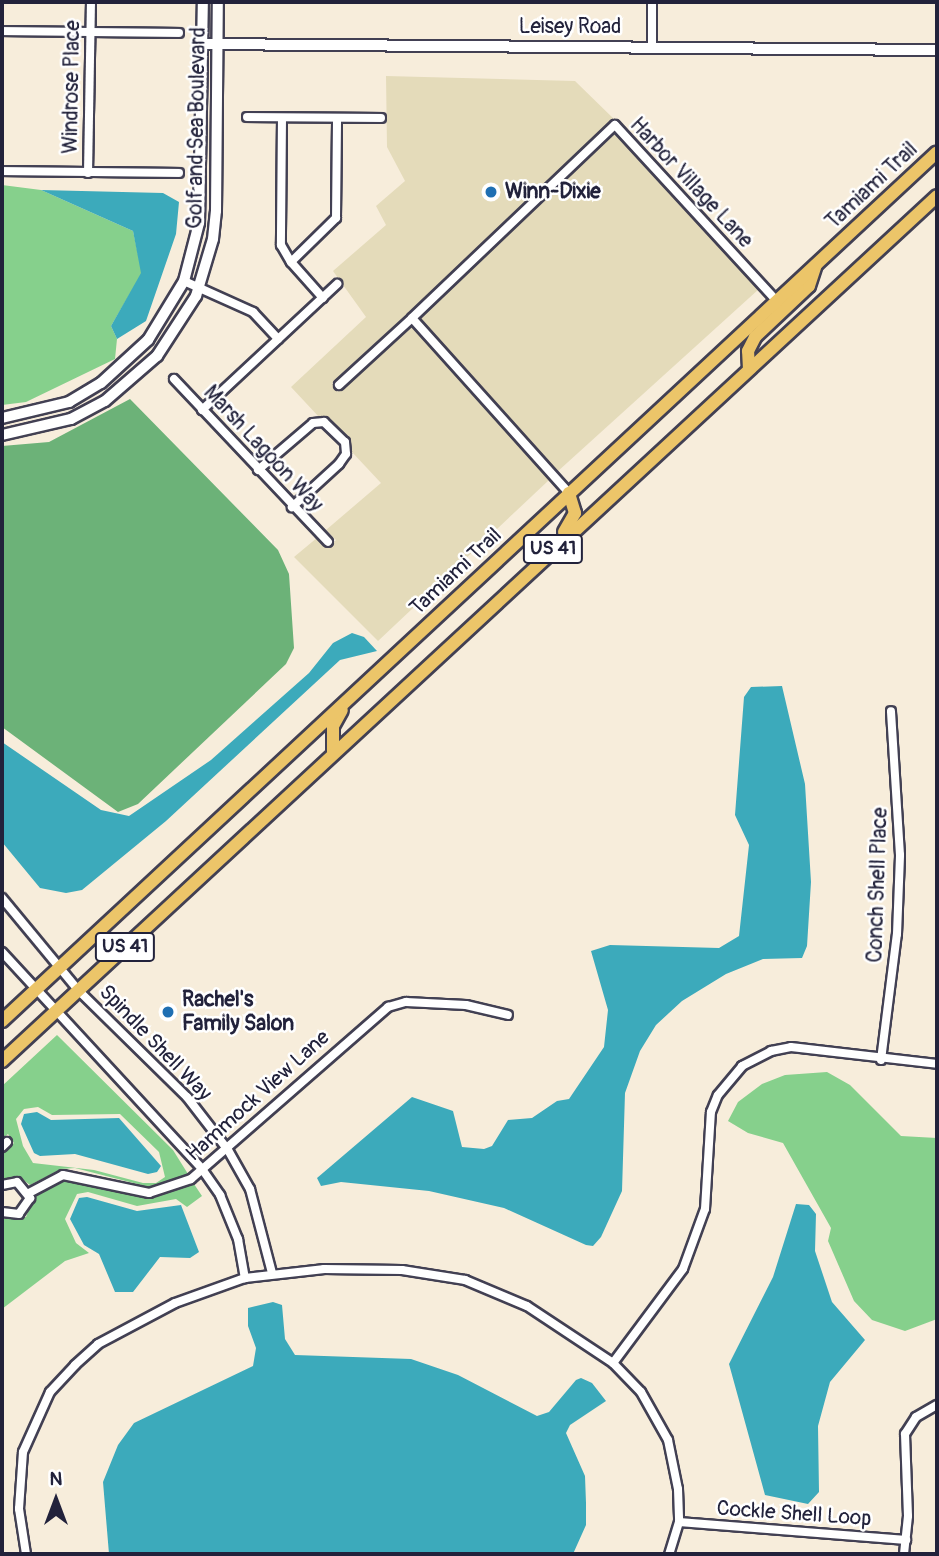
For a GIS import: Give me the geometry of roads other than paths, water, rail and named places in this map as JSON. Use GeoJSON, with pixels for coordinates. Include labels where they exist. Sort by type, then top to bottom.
{"type":"FeatureCollection","features":[{"type":"Feature","properties":{"kind":"main road","name":"Tamiami Trail"},"geometry":{"type":"LineString","coordinates":[[2,1021],[937,152]]}},
{"type":"Feature","properties":{"kind":"main road","name":"US 41"},"geometry":{"type":"LineString","coordinates":[[2,1061],[937,196]]}},
{"type":"Feature","properties":{"kind":"main road"},"geometry":{"type":"LineString","coordinates":[[749,369],[748,351],[755,337],[809,286],[816,265]]}},
{"type":"Feature","properties":{"kind":"main road"},"geometry":{"type":"LineString","coordinates":[[557,545],[575,513],[569,494]]}},
{"type":"Feature","properties":{"kind":"main road"},"geometry":{"type":"LineString","coordinates":[[333,753],[333,726],[349,698]]}},
{"type":"Feature","properties":{"kind":"street","name":"Windrose Place"},"geometry":{"type":"LineString","coordinates":[[88,173],[91,2]]}},
{"type":"Feature","properties":{"kind":"street","name":"Golf and Sea Boulevard"},"geometry":{"type":"LineString","coordinates":[[2,418],[69,401],[101,383],[148,340],[184,281],[199,223],[203,2]]}},
{"type":"Feature","properties":{"kind":"street","name":"Golf and Sea Boulevard"},"geometry":{"type":"LineString","coordinates":[[2,435],[53,425],[105,401],[157,356],[177,330],[199,288],[215,220],[218,2]]}},
{"type":"Feature","properties":{"kind":"street"},"geometry":{"type":"LineString","coordinates":[[652,2],[652,46]]}},
{"type":"Feature","properties":{"kind":"street"},"geometry":{"type":"LineString","coordinates":[[2,31],[179,33]]}},
{"type":"Feature","properties":{"kind":"street","name":"Leisey Road"},"geometry":{"type":"LineString","coordinates":[[203,44],[937,50]]}},
{"type":"Feature","properties":{"kind":"street"},"geometry":{"type":"LineString","coordinates":[[247,117],[381,118]]}},
{"type":"Feature","properties":{"kind":"street"},"geometry":{"type":"LineString","coordinates":[[282,118],[281,245],[290,262],[323,298]]}},
{"type":"Feature","properties":{"kind":"street"},"geometry":{"type":"LineString","coordinates":[[290,262],[336,218],[337,118]]}},
{"type":"Feature","properties":{"kind":"street","name":"Harbor Village Lane"},"geometry":{"type":"LineString","coordinates":[[412,318],[615,125],[777,301]]}},
{"type":"Feature","properties":{"kind":"street"},"geometry":{"type":"LineString","coordinates":[[2,171],[179,173]]}},
{"type":"Feature","properties":{"kind":"street"},"geometry":{"type":"LineString","coordinates":[[184,281],[253,312],[278,339]]}},
{"type":"Feature","properties":{"kind":"street"},"geometry":{"type":"LineString","coordinates":[[202,410],[337,284]]}},
{"type":"Feature","properties":{"kind":"street"},"geometry":{"type":"LineString","coordinates":[[339,385],[412,318],[569,494]]}},
{"type":"Feature","properties":{"kind":"street","name":"Marsh Lagoon Way"},"geometry":{"type":"LineString","coordinates":[[174,379],[292,507],[328,542]]}},
{"type":"Feature","properties":{"kind":"street"},"geometry":{"type":"LineString","coordinates":[[258,470],[313,423],[324,422],[345,442],[346,454],[339,464],[292,507]]}},
{"type":"Feature","properties":{"kind":"street","name":"Conch Shell Place"},"geometry":{"type":"LineString","coordinates":[[881,1060],[897,934],[900,868],[891,711]]}},
{"type":"Feature","properties":{"kind":"street","name":"Spindle Shell Way"},"geometry":{"type":"LineString","coordinates":[[2,898],[78,990],[187,1097],[228,1150],[250,1189],[272,1273]]}},
{"type":"Feature","properties":{"kind":"street"},"geometry":{"type":"LineString","coordinates":[[2,951],[58,1008],[202,1169],[233,1228],[246,1278]]}},
{"type":"Feature","properties":{"kind":"street","name":"Hammock View Lane"},"geometry":{"type":"LineString","coordinates":[[2,1212],[10,1216],[23,1212],[29,1193],[45,1182],[75,1174],[134,1192],[162,1191],[202,1169],[228,1150],[388,1007],[406,1002],[466,1005],[508,1015]]}},
{"type":"Feature","properties":{"kind":"street"},"geometry":{"type":"LineString","coordinates":[[613,1363],[667,1296],[695,1239],[705,1209],[711,1112],[730,1079],[756,1058],[791,1047],[881,1060],[937,1064]]}},
{"type":"Feature","properties":{"kind":"street"},"geometry":{"type":"LineString","coordinates":[[2,1185],[17,1182],[29,1193]]}},
{"type":"Feature","properties":{"kind":"street"},"geometry":{"type":"LineString","coordinates":[[26,1554],[19,1509],[23,1452],[50,1392],[98,1344],[175,1303],[246,1278],[272,1273],[402,1270],[465,1280],[527,1306],[613,1363],[641,1392],[667,1440],[678,1489],[679,1522],[669,1554]]}},
{"type":"Feature","properties":{"kind":"street"},"geometry":{"type":"LineString","coordinates":[[904,1554],[905,1434],[916,1417],[937,1405]]}},
{"type":"Feature","properties":{"kind":"street","name":"Cockle Shell Loop"},"geometry":{"type":"LineString","coordinates":[[679,1522],[906,1540]]}},
{"type":"Feature","properties":{"kind":"water"},"geometry":{"type":"Polygon","coordinates":[[[41,190],[163,193],[179,202],[176,234],[146,321],[117,339],[111,326],[141,273],[133,231],[41,190]]]}},
{"type":"Feature","properties":{"kind":"water"},"geometry":{"type":"Polygon","coordinates":[[[352,633],[364,637],[377,651],[340,660],[166,821],[82,890],[66,893],[40,888],[2,842],[2,742],[101,810],[129,816],[211,760],[309,673],[333,643],[352,633]]]}},
{"type":"Feature","properties":{"kind":"water"},"geometry":{"type":"Polygon","coordinates":[[[782,686],[805,784],[811,882],[807,946],[802,958],[763,959],[726,974],[682,1001],[656,1025],[640,1051],[625,1093],[622,1191],[601,1237],[593,1246],[504,1208],[429,1191],[341,1182],[321,1186],[317,1178],[412,1097],[453,1111],[462,1147],[484,1149],[492,1146],[508,1120],[532,1118],[557,1101],[569,1099],[604,1047],[608,1010],[591,951],[610,945],[719,948],[739,936],[749,845],[735,815],[744,697],[751,687],[782,686]]]}},
{"type":"Feature","properties":{"kind":"water"},"geometry":{"type":"Polygon","coordinates":[[[37,1112],[51,1120],[119,1118],[161,1166],[157,1172],[148,1174],[75,1154],[40,1156],[34,1153],[21,1124],[24,1114],[37,1112]]]}},
{"type":"Feature","properties":{"kind":"water"},"geometry":{"type":"Polygon","coordinates":[[[87,1197],[137,1211],[181,1205],[199,1252],[190,1258],[160,1257],[133,1292],[115,1292],[99,1254],[84,1245],[70,1219],[79,1198],[87,1197]]]}},
{"type":"Feature","properties":{"kind":"water"},"geometry":{"type":"Polygon","coordinates":[[[796,1204],[809,1205],[816,1214],[815,1251],[832,1302],[865,1340],[830,1382],[818,1426],[819,1492],[808,1504],[765,1495],[729,1364],[773,1277],[796,1204]]]}},
{"type":"Feature","properties":{"kind":"water"},"geometry":{"type":"Polygon","coordinates":[[[273,1302],[282,1305],[285,1339],[295,1355],[411,1359],[458,1375],[537,1416],[549,1412],[576,1380],[581,1378],[592,1383],[606,1401],[570,1425],[566,1433],[585,1476],[586,1525],[573,1554],[109,1554],[103,1482],[118,1445],[134,1423],[253,1366],[256,1348],[248,1326],[248,1308],[273,1302]]]}},
{"type":"Feature","properties":{"kind":"place","name":"Winn-Dixie"},"geometry":{"type":"Point","coordinates":[491,192]}},
{"type":"Feature","properties":{"kind":"place","name":"Rachel's Family Salon"},"geometry":{"type":"Point","coordinates":[168,1012]}}]}
